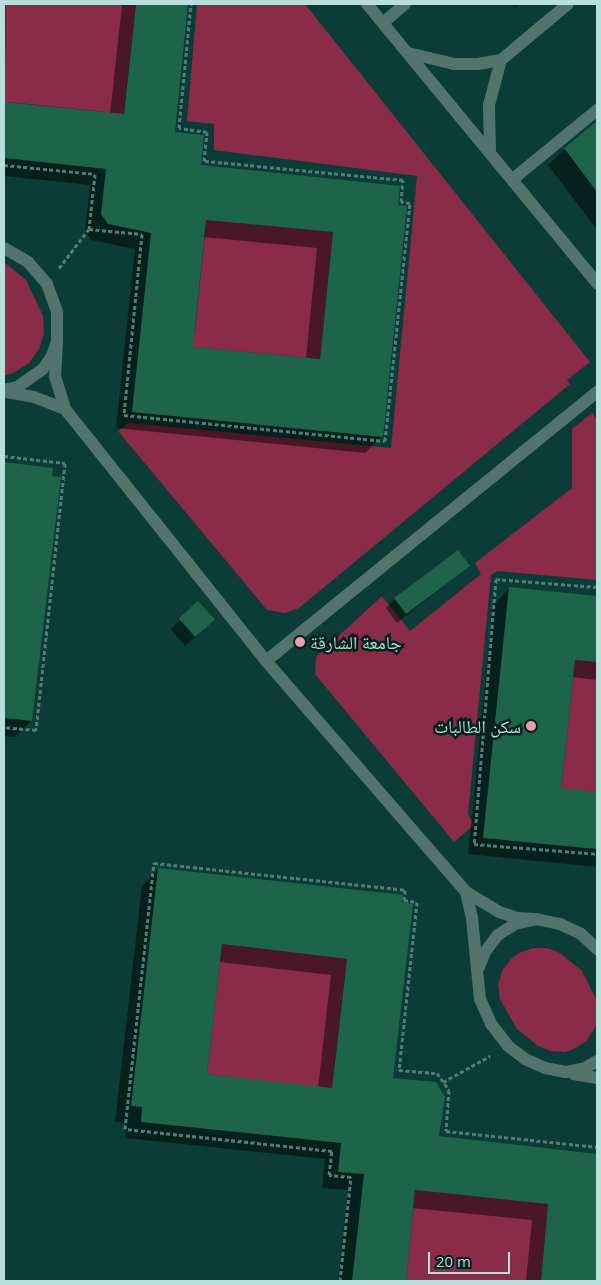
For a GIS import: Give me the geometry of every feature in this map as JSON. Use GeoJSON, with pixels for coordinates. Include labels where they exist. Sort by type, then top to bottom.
{"type":"FeatureCollection","features":[{"type":"Feature","properties":{"kind":"street"},"geometry":{"type":"LineString","coordinates":[[367,4],[490,150],[597,283]]}},
{"type":"Feature","properties":{"kind":"street"},"geometry":{"type":"LineString","coordinates":[[383,23],[405,4]]}},
{"type":"Feature","properties":{"kind":"street"},"geometry":{"type":"LineString","coordinates":[[408,53],[454,64],[478,64],[501,60],[568,4]]}},
{"type":"Feature","properties":{"kind":"street"},"geometry":{"type":"LineString","coordinates":[[490,150],[489,104],[501,60]]}},
{"type":"Feature","properties":{"kind":"street"},"geometry":{"type":"LineString","coordinates":[[513,179],[597,110]]}},
{"type":"Feature","properties":{"kind":"street"},"geometry":{"type":"LineString","coordinates":[[4,248],[28,262],[47,284],[57,312],[56,376],[66,409],[266,661],[466,892],[499,912],[517,918],[536,919],[560,924],[581,934],[597,949]]}},
{"type":"Feature","properties":{"kind":"street"},"geometry":{"type":"LineString","coordinates":[[4,391],[17,388],[43,369],[52,356],[58,341]]}},
{"type":"Feature","properties":{"kind":"street"},"geometry":{"type":"LineString","coordinates":[[4,391],[34,397],[66,409]]}},
{"type":"Feature","properties":{"kind":"street"},"geometry":{"type":"LineString","coordinates":[[266,661],[597,392]]}},
{"type":"Feature","properties":{"kind":"street"},"geometry":{"type":"LineString","coordinates":[[466,892],[472,918],[480,999],[491,1024],[508,1046],[525,1059],[539,1065],[597,1078]]}},
{"type":"Feature","properties":{"kind":"street"},"geometry":{"type":"LineString","coordinates":[[477,972],[484,952],[498,935],[516,924],[536,919]]}},
{"type":"Feature","properties":{"kind":"street"},"geometry":{"type":"LineString","coordinates":[[566,1072],[585,1068],[597,1061]]}},
{"type":"Feature","properties":{"kind":"path"},"geometry":{"type":"LineString","coordinates":[[90,229],[142,234],[124,415],[385,441],[410,204],[401,202],[403,180],[204,161],[207,132],[179,128],[192,4]]}},
{"type":"Feature","properties":{"kind":"path"},"geometry":{"type":"LineString","coordinates":[[4,165],[95,174],[90,229],[47,284]]}},
{"type":"Feature","properties":{"kind":"path"},"geometry":{"type":"LineString","coordinates":[[4,456],[65,463],[36,730],[4,727]]}},
{"type":"Feature","properties":{"kind":"path"},"geometry":{"type":"LineString","coordinates":[[597,587],[496,579],[474,844],[597,854]]}},
{"type":"Feature","properties":{"kind":"path"},"geometry":{"type":"LineString","coordinates":[[340,1281],[351,1177],[329,1175],[332,1150],[125,1129],[154,863],[405,890],[404,900],[417,902],[399,1070],[437,1073],[449,1090],[446,1131],[597,1147]]}},
{"type":"Feature","properties":{"kind":"path"},"geometry":{"type":"LineString","coordinates":[[443,1082],[508,1046]]}},
{"type":"Feature","properties":{"kind":"shaded area"},"geometry":{"type":"Polygon","coordinates":[[[6,4],[136,4],[121,137],[106,112],[9,102],[6,122],[4,122],[6,4]]]}},
{"type":"Feature","properties":{"kind":"shaded area"},"geometry":{"type":"Polygon","coordinates":[[[197,4],[305,4],[590,362],[567,380],[570,384],[299,608],[285,613],[267,610],[118,431],[129,423],[391,448],[417,176],[214,150],[214,124],[187,121],[197,4]]]}},
{"type":"Feature","properties":{"kind":"shaded area"},"geometry":{"type":"Polygon","coordinates":[[[187,218],[333,232],[320,359],[172,345],[173,330],[195,332],[205,234],[187,218]]]}},
{"type":"Feature","properties":{"kind":"shaded area"},"geometry":{"type":"Polygon","coordinates":[[[4,262],[26,280],[43,316],[44,333],[39,349],[29,363],[15,372],[4,376],[4,262]]]}},
{"type":"Feature","properties":{"kind":"shaded area"},"geometry":{"type":"Polygon","coordinates":[[[592,413],[597,420],[597,580],[497,571],[491,575],[468,814],[474,825],[454,842],[315,674],[316,657],[382,596],[410,631],[481,574],[475,563],[572,488],[572,429],[592,413]]]}},
{"type":"Feature","properties":{"kind":"shaded area"},"geometry":{"type":"Polygon","coordinates":[[[575,660],[597,662],[597,792],[576,790],[559,808],[575,660]]]}},
{"type":"Feature","properties":{"kind":"shaded area"},"geometry":{"type":"Polygon","coordinates":[[[222,944],[372,962],[345,974],[334,1069],[353,1091],[207,1074],[222,944]]]}},
{"type":"Feature","properties":{"kind":"shaded area"},"geometry":{"type":"Polygon","coordinates":[[[533,948],[547,948],[560,953],[582,971],[597,1001],[597,1020],[594,1030],[586,1041],[574,1049],[565,1052],[551,1051],[538,1046],[517,1029],[500,999],[498,985],[502,971],[510,960],[519,953],[533,948]]]}},
{"type":"Feature","properties":{"kind":"shaded area"},"geometry":{"type":"Polygon","coordinates":[[[417,1173],[434,1192],[534,1202],[550,1185],[541,1281],[406,1281],[417,1173]]]}},
{"type":"Feature","properties":{"kind":"building"},"geometry":{"type":"Polygon","coordinates":[[[136,4],[188,4],[175,132],[204,135],[201,165],[400,186],[398,205],[407,206],[383,437],[132,412],[151,233],[108,224],[101,214],[106,169],[4,158],[4,102],[124,114],[136,4]],[[206,220],[193,347],[320,359],[333,232],[206,220]]]}},
{"type":"Feature","properties":{"kind":"building"},"geometry":{"type":"Polygon","coordinates":[[[597,121],[597,192],[564,148],[597,121]]]}},
{"type":"Feature","properties":{"kind":"building"},"geometry":{"type":"Polygon","coordinates":[[[4,462],[53,468],[52,476],[61,477],[32,721],[4,718],[4,462]]]}},
{"type":"Feature","properties":{"kind":"building"},"geometry":{"type":"Polygon","coordinates":[[[458,550],[470,566],[406,614],[394,598],[458,550]]]}},
{"type":"Feature","properties":{"kind":"building","name":"سكن الطالبات"},"geometry":{"type":"Polygon","coordinates":[[[509,587],[597,596],[597,662],[575,660],[561,788],[597,792],[597,849],[483,838],[509,587]]]}},
{"type":"Feature","properties":{"kind":"building"},"geometry":{"type":"Polygon","coordinates":[[[198,601],[215,620],[195,637],[179,618],[198,601]]]}},
{"type":"Feature","properties":{"kind":"building"},"geometry":{"type":"Polygon","coordinates":[[[158,868],[403,895],[402,902],[413,904],[393,1078],[436,1082],[445,1097],[439,1136],[597,1154],[597,1281],[541,1281],[548,1204],[415,1190],[406,1281],[352,1281],[364,1174],[338,1172],[341,1143],[141,1122],[142,1107],[131,1106],[158,868]],[[222,944],[207,1074],[332,1088],[347,959],[222,944]]]}},
{"type":"Feature","properties":{"kind":"place","name":"جامعة الشارقة"},"geometry":{"type":"Point","coordinates":[300,642]}},
{"type":"Feature","properties":{"kind":"place","name":"سكن الطالبات"},"geometry":{"type":"Point","coordinates":[531,726]}}]}
